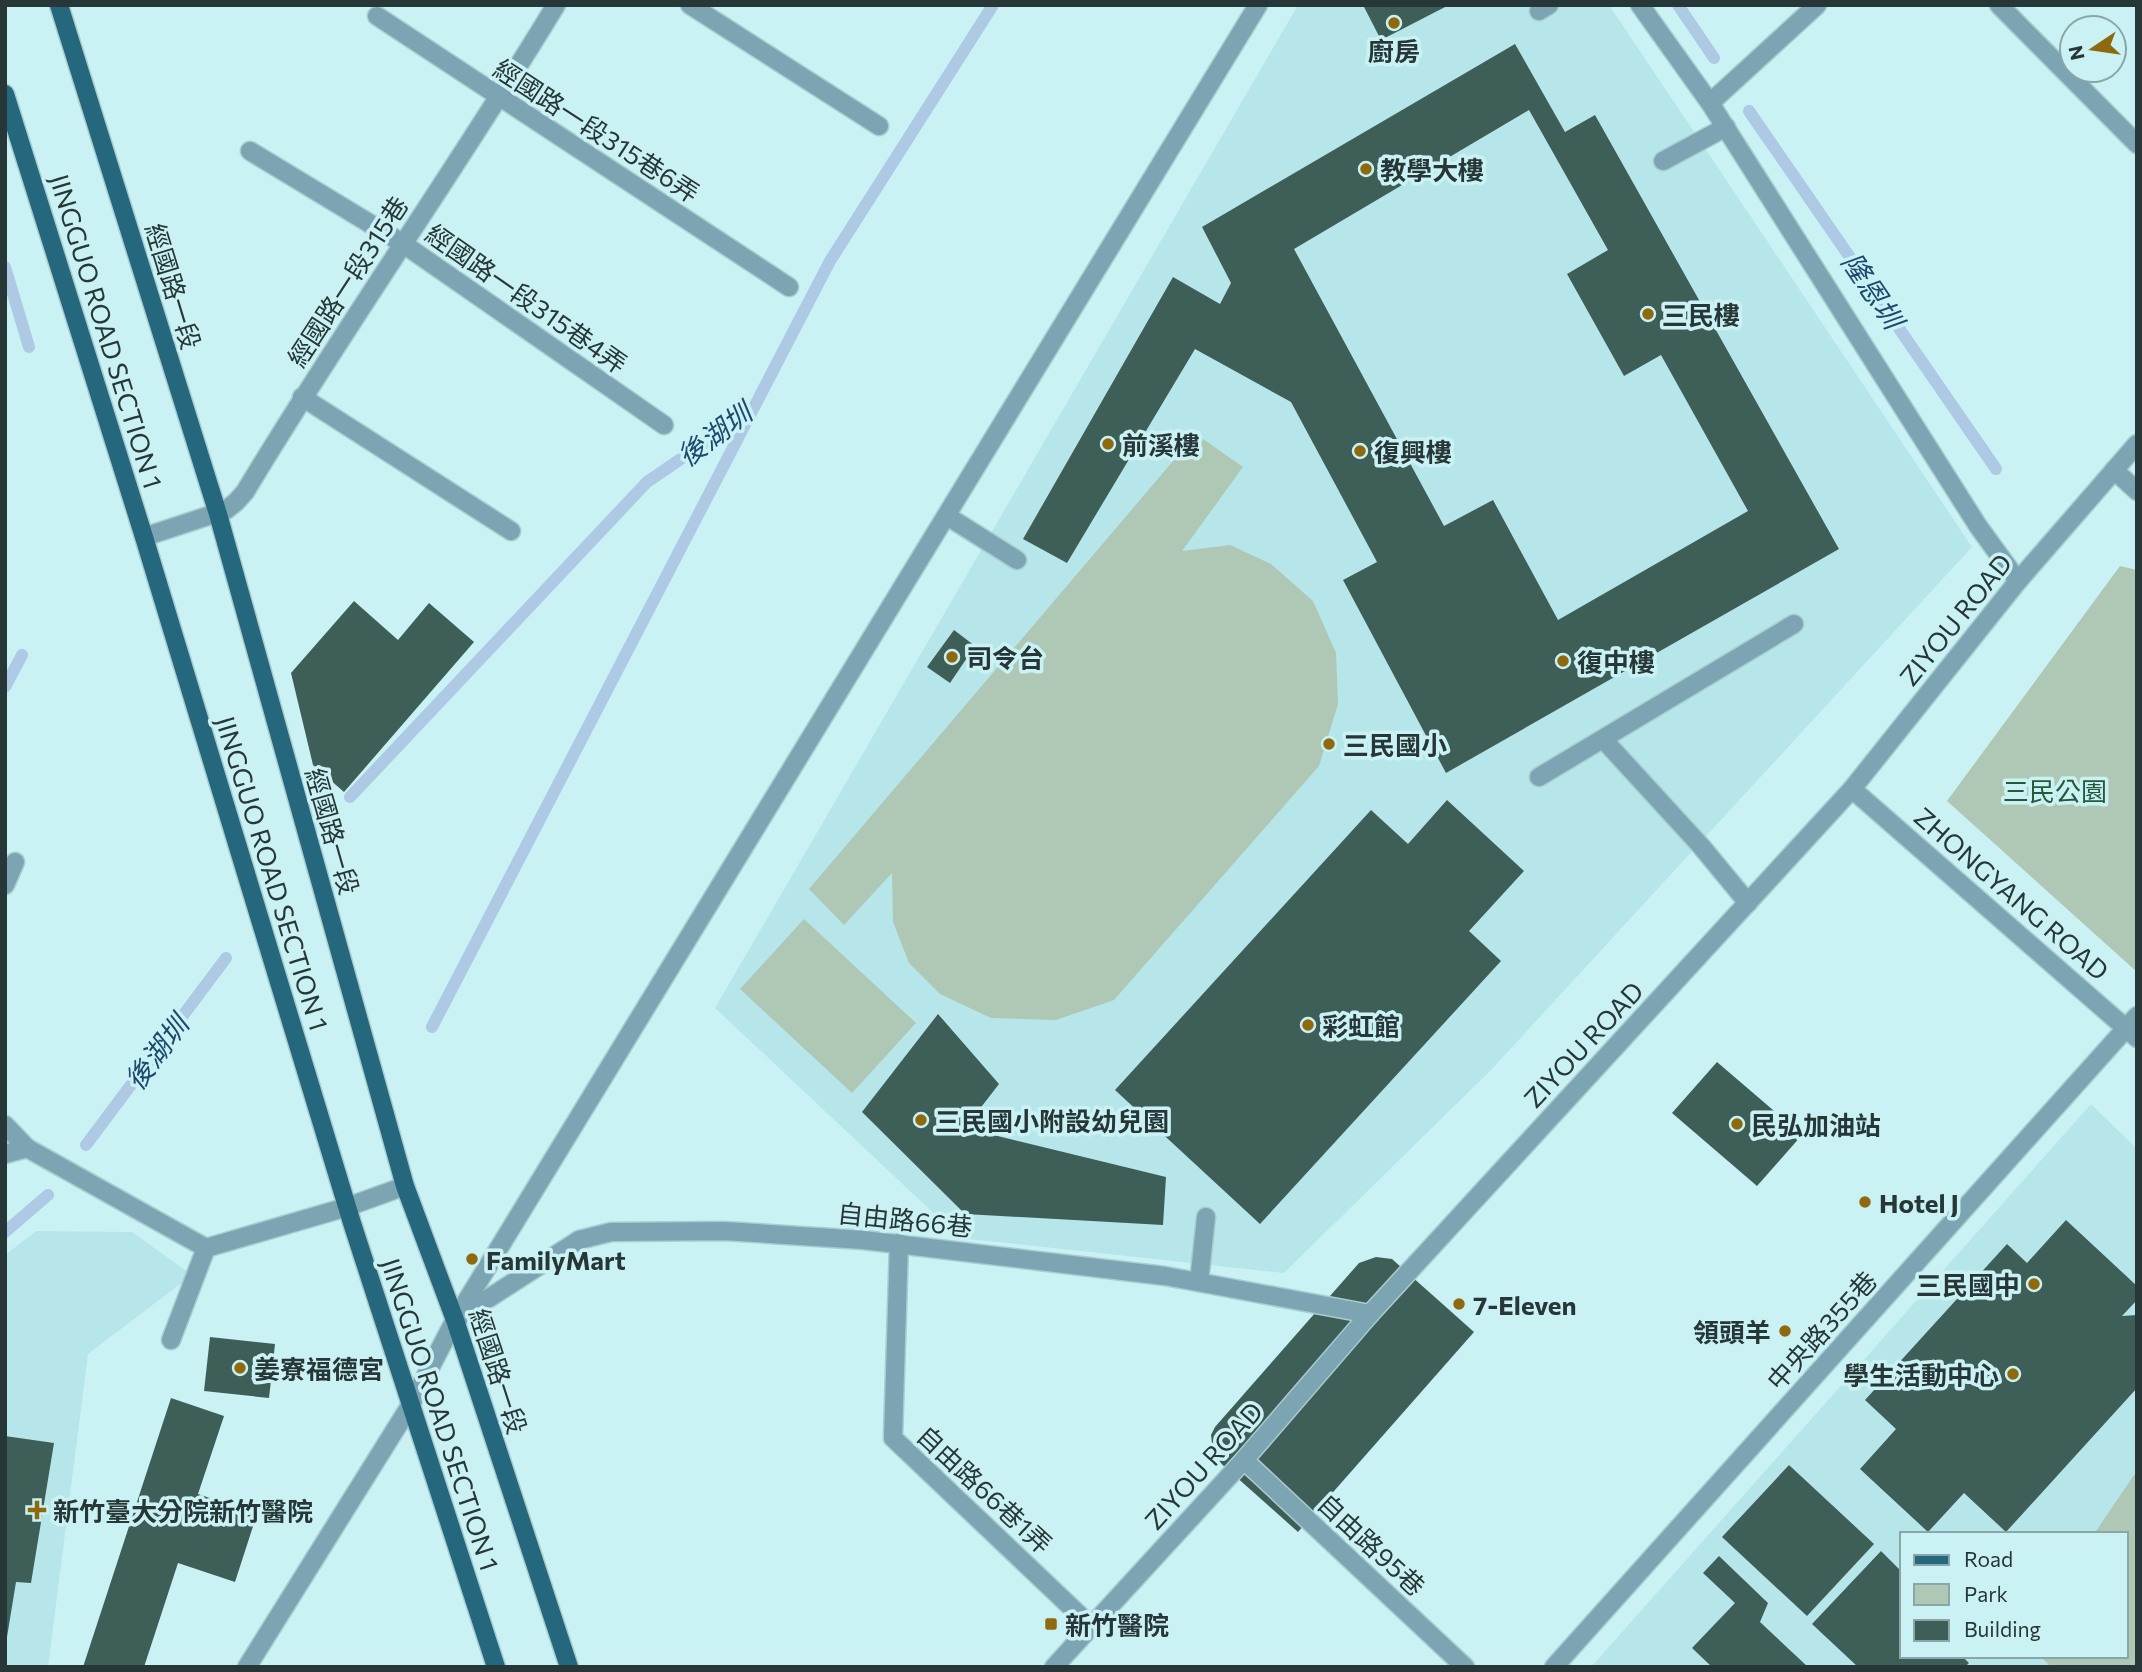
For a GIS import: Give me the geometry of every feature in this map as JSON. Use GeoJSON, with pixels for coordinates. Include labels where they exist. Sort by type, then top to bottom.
{"type":"FeatureCollection","features":[{"type":"Feature","properties":{"kind":"main road","name":"經國路一段"},"geometry":{"type":"LineString","coordinates":[[59,5],[218,514],[405,1186],[455,1320],[569,1667]]}},
{"type":"Feature","properties":{"kind":"main road","name":"JINGGUO ROAD SECTION 1"},"geometry":{"type":"LineString","coordinates":[[5,94],[144,537],[347,1207],[495,1667]]}},
{"type":"Feature","properties":{"kind":"street","name":"經國路一段315巷"},"geometry":{"type":"LineString","coordinates":[[144,537],[218,514],[245,492],[302,397],[500,98],[556,5]]}},
{"type":"Feature","properties":{"kind":"street"},"geometry":{"type":"LineString","coordinates":[[690,5],[879,126]]}},
{"type":"Feature","properties":{"kind":"street"},"geometry":{"type":"LineString","coordinates":[[247,1667],[410,1406],[455,1320],[1258,5]]}},
{"type":"Feature","properties":{"kind":"street"},"geometry":{"type":"LineString","coordinates":[[1640,5],[1726,127],[1978,526],[2018,582]]}},
{"type":"Feature","properties":{"kind":"street"},"geometry":{"type":"LineString","coordinates":[[1710,103],[1817,5]]}},
{"type":"Feature","properties":{"kind":"street"},"geometry":{"type":"LineString","coordinates":[[1999,5],[2137,144]]}},
{"type":"Feature","properties":{"kind":"street","name":"經國路一段315巷6弄"},"geometry":{"type":"LineString","coordinates":[[377,16],[789,287]]}},
{"type":"Feature","properties":{"kind":"street"},"geometry":{"type":"LineString","coordinates":[[1664,160],[1726,127]]}},
{"type":"Feature","properties":{"kind":"street","name":"經國路一段315巷4弄"},"geometry":{"type":"LineString","coordinates":[[250,151],[402,243],[664,425]]}},
{"type":"Feature","properties":{"kind":"street"},"geometry":{"type":"LineString","coordinates":[[302,397],[511,531]]}},
{"type":"Feature","properties":{"kind":"street","name":"ZIYOU ROAD"},"geometry":{"type":"LineString","coordinates":[[1054,1667],[1244,1460],[1370,1314],[1852,789],[2018,582],[2137,444]]}},
{"type":"Feature","properties":{"kind":"street"},"geometry":{"type":"LineString","coordinates":[[2114,470],[2137,491]]}},
{"type":"Feature","properties":{"kind":"street"},"geometry":{"type":"LineString","coordinates":[[947,516],[1017,560]]}},
{"type":"Feature","properties":{"kind":"street"},"geometry":{"type":"LineString","coordinates":[[1539,777],[1794,624]]}},
{"type":"Feature","properties":{"kind":"street"},"geometry":{"type":"LineString","coordinates":[[1603,739],[1701,846],[1748,903]]}},
{"type":"Feature","properties":{"kind":"street","name":"ZHONGYANG ROAD"},"geometry":{"type":"LineString","coordinates":[[1852,789],[2133,1027]]}},
{"type":"Feature","properties":{"kind":"street"},"geometry":{"type":"LineString","coordinates":[[5,885],[15,862]]}},
{"type":"Feature","properties":{"kind":"street","name":"中央路355巷"},"geometry":{"type":"LineString","coordinates":[[1554,1667],[2133,1027]]}},
{"type":"Feature","properties":{"kind":"street"},"geometry":{"type":"LineString","coordinates":[[5,1125],[27,1148],[206,1248],[347,1207],[405,1186]]}},
{"type":"Feature","properties":{"kind":"street"},"geometry":{"type":"LineString","coordinates":[[5,1154],[27,1148]]}},
{"type":"Feature","properties":{"kind":"street"},"geometry":{"type":"LineString","coordinates":[[1199,1282],[1206,1217]]}},
{"type":"Feature","properties":{"kind":"street","name":"自由路66巷"},"geometry":{"type":"LineString","coordinates":[[455,1320],[579,1240],[611,1232],[724,1231],[899,1243],[1165,1276],[1370,1314]]}},
{"type":"Feature","properties":{"kind":"street","name":"自由路66巷1弄"},"geometry":{"type":"LineString","coordinates":[[899,1243],[893,1438],[1091,1626]]}},
{"type":"Feature","properties":{"kind":"street"},"geometry":{"type":"LineString","coordinates":[[171,1340],[206,1248]]}},
{"type":"Feature","properties":{"kind":"street","name":"自由路95巷"},"geometry":{"type":"LineString","coordinates":[[1244,1460],[1465,1667]]}},
{"type":"Feature","properties":{"kind":"shaded area","name":"三民國小"},"geometry":{"type":"Polygon","coordinates":[[[1298,5],[1609,5],[1972,547],[1491,1070],[1284,1273],[960,1238],[715,1008],[1298,5]]]}},
{"type":"Feature","properties":{"kind":"shaded area","name":"三民國中"},"geometry":{"type":"Polygon","coordinates":[[[2091,1104],[2137,1149],[2137,1667],[1591,1667],[2091,1104]]]}},
{"type":"Feature","properties":{"kind":"shaded area","name":"新竹臺大分院新竹醫院"},"geometry":{"type":"Polygon","coordinates":[[[36,1231],[132,1232],[192,1275],[88,1354],[48,1667],[5,1667],[5,1255],[36,1231]]]}},
{"type":"Feature","properties":{"kind":"green space"},"geometry":{"type":"Polygon","coordinates":[[[1196,434],[1243,467],[1182,551],[1230,545],[1271,564],[1313,601],[1336,653],[1338,704],[1319,766],[1114,1000],[1056,1020],[991,1018],[940,994],[909,963],[893,922],[892,873],[844,925],[809,889],[1196,434]]]}},
{"type":"Feature","properties":{"kind":"green space","name":"三民公園"},"geometry":{"type":"Polygon","coordinates":[[[2120,566],[2137,570],[2137,972],[1947,801],[2120,566]]]}},
{"type":"Feature","properties":{"kind":"green space"},"geometry":{"type":"Polygon","coordinates":[[[804,919],[916,1023],[852,1093],[740,989],[804,919]]]}},
{"type":"Feature","properties":{"kind":"green space"},"geometry":{"type":"Polygon","coordinates":[[[2137,1474],[2137,1667],[2051,1667],[2042,1658],[2128,1658],[2128,1532],[2095,1532],[2137,1474]]]}},
{"type":"Feature","properties":{"kind":"building","name":"廚房"},"geometry":{"type":"Polygon","coordinates":[[[1363,5],[1449,5],[1381,40],[1363,5]]]}},
{"type":"Feature","properties":{"kind":"building"},"geometry":{"type":"Polygon","coordinates":[[[1515,44],[1565,132],[1595,115],[1839,549],[1446,773],[1343,580],[1377,562],[1291,402],[1195,349],[1067,563],[1023,539],[1173,277],[1220,304],[1231,283],[1202,227],[1515,44]],[[1529,110],[1294,249],[1444,526],[1493,500],[1558,620],[1748,511],[1661,355],[1624,376],[1567,274],[1608,250],[1529,110]]]}},
{"type":"Feature","properties":{"kind":"building"},"geometry":{"type":"Polygon","coordinates":[[[354,601],[398,640],[429,603],[474,642],[344,792],[313,765],[291,673],[354,601]]]}},
{"type":"Feature","properties":{"kind":"building","name":"司令台"},"geometry":{"type":"Polygon","coordinates":[[[954,630],[975,646],[950,683],[927,667],[954,630]]]}},
{"type":"Feature","properties":{"kind":"building","name":"彩虹館"},"geometry":{"type":"Polygon","coordinates":[[[1447,800],[1524,871],[1469,931],[1501,961],[1260,1224],[1115,1090],[1371,810],[1408,844],[1447,800]]]}},
{"type":"Feature","properties":{"kind":"building","name":"三民國小附設幼兒園"},"geometry":{"type":"Polygon","coordinates":[[[938,1014],[999,1084],[965,1128],[1166,1177],[1163,1225],[965,1214],[862,1112],[938,1014]]]}},
{"type":"Feature","properties":{"kind":"building","name":"民弘加油站"},"geometry":{"type":"Polygon","coordinates":[[[1717,1062],[1802,1135],[1757,1186],[1672,1113],[1717,1062]]]}},
{"type":"Feature","properties":{"kind":"building","name":"學生活動中心"},"geometry":{"type":"Polygon","coordinates":[[[2066,1220],[2137,1286],[2137,1300],[2122,1316],[2137,1315],[2137,1388],[2006,1532],[1964,1493],[1928,1532],[1860,1469],[1896,1429],[1865,1400],[2007,1244],[2027,1263],[2066,1220]]]}},
{"type":"Feature","properties":{"kind":"building"},"geometry":{"type":"Polygon","coordinates":[[[1376,1257],[1392,1259],[1474,1332],[1298,1532],[1216,1459],[1211,1435],[1215,1427],[1359,1263],[1376,1257]]]}},
{"type":"Feature","properties":{"kind":"building","name":"姜寮福德宮"},"geometry":{"type":"Polygon","coordinates":[[[210,1337],[275,1344],[269,1398],[204,1391],[210,1337]]]}},
{"type":"Feature","properties":{"kind":"building"},"geometry":{"type":"Polygon","coordinates":[[[171,1398],[224,1416],[198,1494],[257,1514],[235,1582],[178,1563],[144,1667],[83,1667],[171,1398]]]}},
{"type":"Feature","properties":{"kind":"building"},"geometry":{"type":"Polygon","coordinates":[[[5,1436],[54,1443],[31,1583],[16,1582],[7,1637],[5,1436]]]}},
{"type":"Feature","properties":{"kind":"building"},"geometry":{"type":"Polygon","coordinates":[[[1789,1465],[1874,1544],[1807,1616],[1722,1537],[1789,1465]]]}},
{"type":"Feature","properties":{"kind":"building"},"geometry":{"type":"Polygon","coordinates":[[[1881,1551],[1900,1570],[1900,1658],[1964,1658],[1969,1663],[1965,1667],[1858,1667],[1812,1624],[1881,1551]]]}},
{"type":"Feature","properties":{"kind":"building"},"geometry":{"type":"Polygon","coordinates":[[[1719,1556],[1768,1603],[1760,1622],[1808,1667],[1712,1667],[1692,1648],[1735,1603],[1703,1573],[1719,1556]]]}},
{"type":"Feature","properties":{"kind":"waterway"},"geometry":{"type":"LineString","coordinates":[[432,1027],[830,261],[993,5]]}},
{"type":"Feature","properties":{"kind":"waterway","name":"隆恩圳"},"geometry":{"type":"LineString","coordinates":[[1678,5],[1714,58]]}},
{"type":"Feature","properties":{"kind":"waterway","name":"隆恩圳"},"geometry":{"type":"LineString","coordinates":[[1749,111],[1996,469]]}},
{"type":"Feature","properties":{"kind":"waterway"},"geometry":{"type":"LineString","coordinates":[[5,267],[29,347]]}},
{"type":"Feature","properties":{"kind":"waterway","name":"後湖圳"},"geometry":{"type":"LineString","coordinates":[[350,797],[647,482],[751,411]]}},
{"type":"Feature","properties":{"kind":"waterway"},"geometry":{"type":"LineString","coordinates":[[5,687],[22,655]]}},
{"type":"Feature","properties":{"kind":"waterway","name":"後湖圳"},"geometry":{"type":"LineString","coordinates":[[86,1145],[226,958]]}},
{"type":"Feature","properties":{"kind":"waterway","name":"後湖圳"},"geometry":{"type":"LineString","coordinates":[[5,1232],[48,1195]]}},
{"type":"Feature","properties":{"kind":"place","name":"廚房"},"geometry":{"type":"Point","coordinates":[1394,23]}},
{"type":"Feature","properties":{"kind":"place","name":"教學大樓"},"geometry":{"type":"Point","coordinates":[1366,169]}},
{"type":"Feature","properties":{"kind":"place","name":"三民樓"},"geometry":{"type":"Point","coordinates":[1648,314]}},
{"type":"Feature","properties":{"kind":"place","name":"前溪樓"},"geometry":{"type":"Point","coordinates":[1108,444]}},
{"type":"Feature","properties":{"kind":"place","name":"復興樓"},"geometry":{"type":"Point","coordinates":[1360,451]}},
{"type":"Feature","properties":{"kind":"place","name":"司令台"},"geometry":{"type":"Point","coordinates":[952,657]}},
{"type":"Feature","properties":{"kind":"place","name":"復中樓"},"geometry":{"type":"Point","coordinates":[1563,661]}},
{"type":"Feature","properties":{"kind":"place","name":"三民國小"},"geometry":{"type":"Point","coordinates":[1329,744]}},
{"type":"Feature","properties":{"kind":"place","name":"彩虹館"},"geometry":{"type":"Point","coordinates":[1308,1025]}},
{"type":"Feature","properties":{"kind":"place","name":"三民國小附設幼兒園"},"geometry":{"type":"Point","coordinates":[921,1120]}},
{"type":"Feature","properties":{"kind":"place","name":"民弘加油站"},"geometry":{"type":"Point","coordinates":[1737,1124]}},
{"type":"Feature","properties":{"kind":"place","name":"Hotel J"},"geometry":{"type":"Point","coordinates":[1865,1202]}},
{"type":"Feature","properties":{"kind":"place","name":"FamilyMart"},"geometry":{"type":"Point","coordinates":[472,1259]}},
{"type":"Feature","properties":{"kind":"place","name":"三民國中"},"geometry":{"type":"Point","coordinates":[2034,1284]}},
{"type":"Feature","properties":{"kind":"place","name":"7-Eleven"},"geometry":{"type":"Point","coordinates":[1459,1304]}},
{"type":"Feature","properties":{"kind":"place","name":"領頭羊"},"geometry":{"type":"Point","coordinates":[1785,1331]}},
{"type":"Feature","properties":{"kind":"place","name":"姜寮福德宮"},"geometry":{"type":"Point","coordinates":[240,1368]}},
{"type":"Feature","properties":{"kind":"place","name":"學生活動中心"},"geometry":{"type":"Point","coordinates":[2013,1374]}},
{"type":"Feature","properties":{"kind":"place","name":"新竹臺大分院新竹醫院"},"geometry":{"type":"Point","coordinates":[37,1510]}},
{"type":"Feature","properties":{"kind":"place","name":"新竹醫院"},"geometry":{"type":"Point","coordinates":[1051,1624]}}]}
